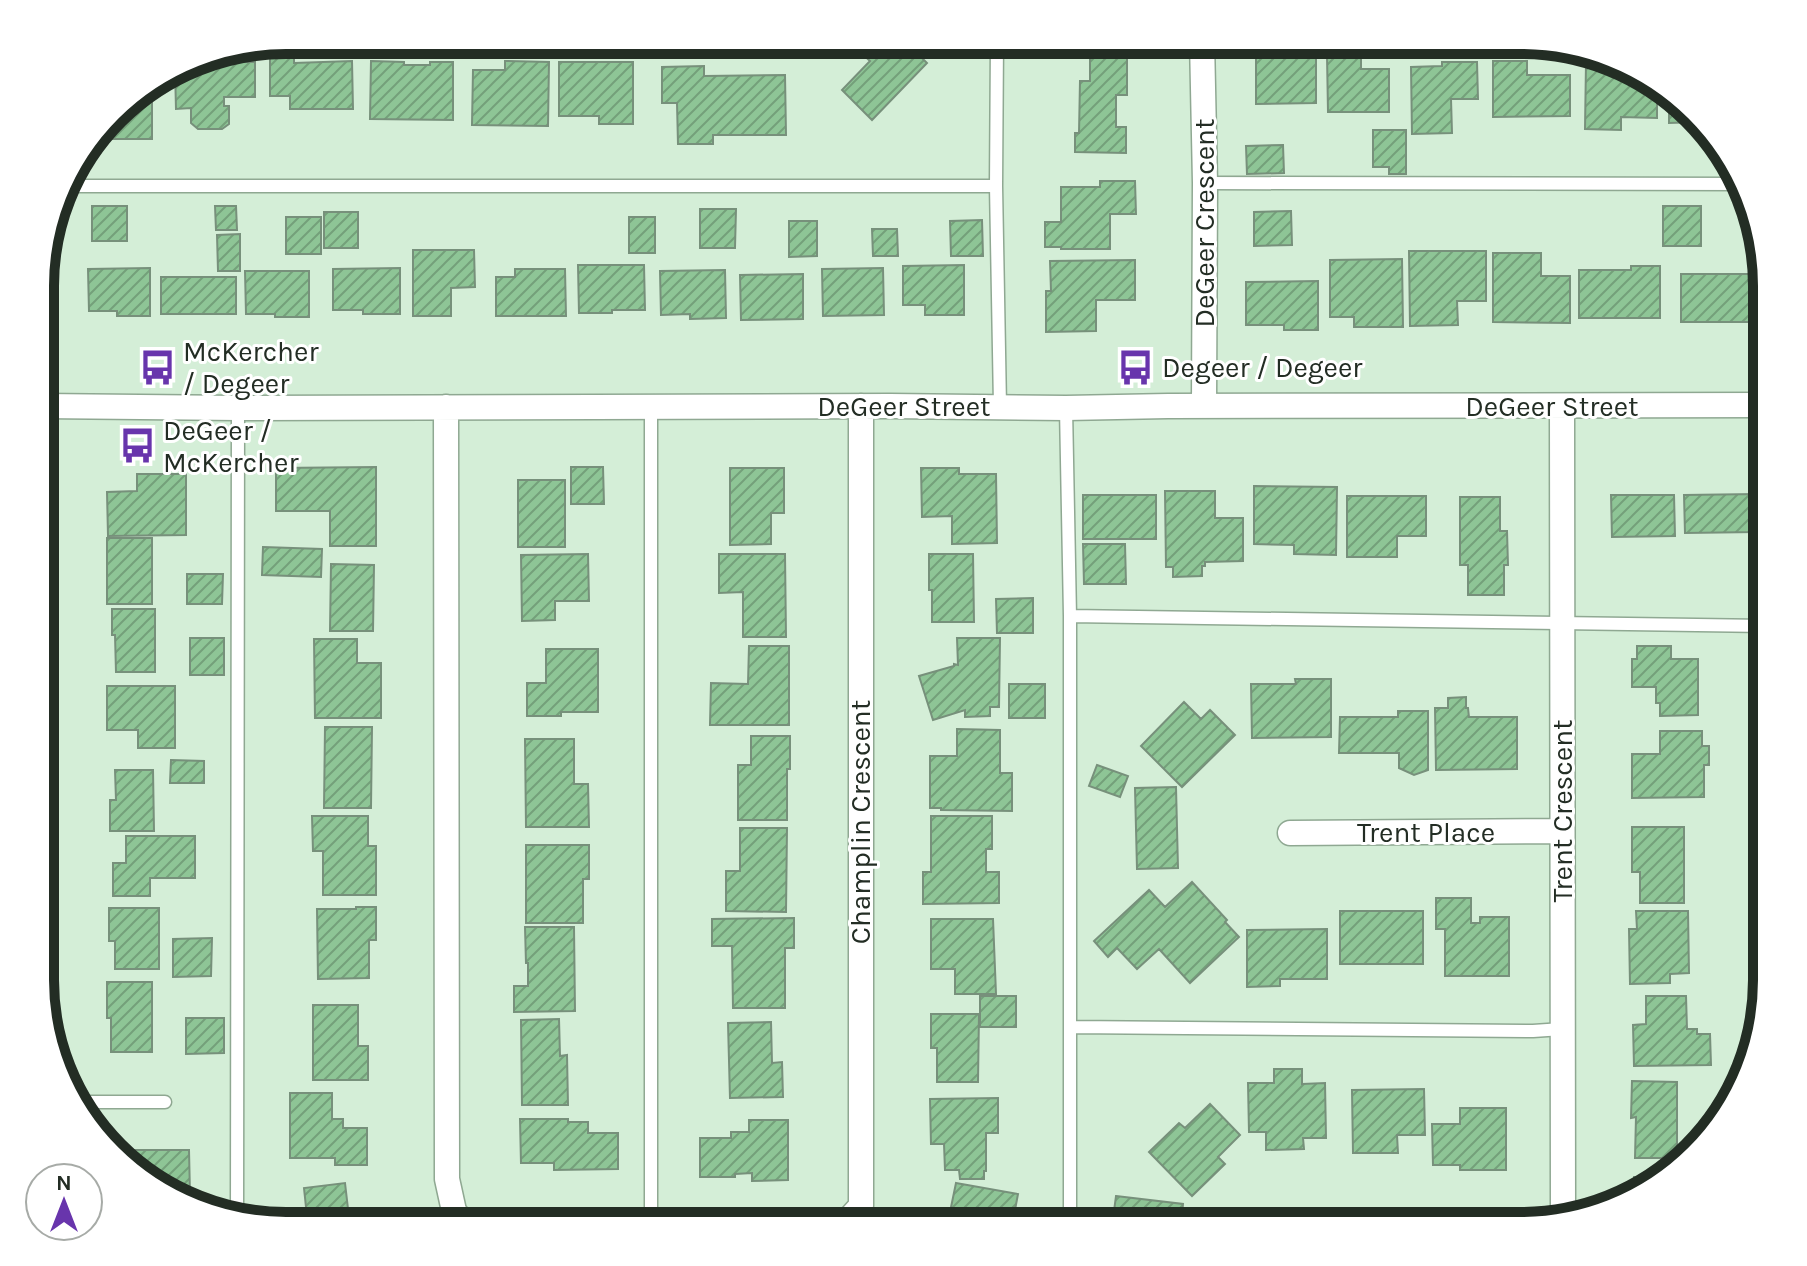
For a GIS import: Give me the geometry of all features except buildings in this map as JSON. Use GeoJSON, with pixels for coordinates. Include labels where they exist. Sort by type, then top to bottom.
{"type":"FeatureCollection","features":[{"type":"Feature","properties":{"kind":"street","name":"DeGeer Crescent"},"geometry":{"type":"LineString","coordinates":[[1202,54],[1204,406]]}},
{"type":"Feature","properties":{"kind":"street","name":"DeGeer Street"},"geometry":{"type":"LineString","coordinates":[[54,406],[1066,408],[1753,405]]}},
{"type":"Feature","properties":{"kind":"street","name":"Champlin Crescent"},"geometry":{"type":"LineString","coordinates":[[856,1212],[861,1206],[861,406]]}},
{"type":"Feature","properties":{"kind":"street","name":"Trent Crescent"},"geometry":{"type":"LineString","coordinates":[[1562,406],[1563,1208]]}},
{"type":"Feature","properties":{"kind":"street"},"geometry":{"type":"LineString","coordinates":[[446,407],[447,1179],[455,1212]]}},
{"type":"Feature","properties":{"kind":"street","name":"Trent Place"},"geometry":{"type":"LineString","coordinates":[[1290,833],[1562,831]]}},
{"type":"Feature","properties":{"kind":"lane"},"geometry":{"type":"LineString","coordinates":[[997,54],[1000,406]]}},
{"type":"Feature","properties":{"kind":"lane"},"geometry":{"type":"LineString","coordinates":[[1205,183],[1729,184]]}},
{"type":"Feature","properties":{"kind":"lane"},"geometry":{"type":"LineString","coordinates":[[77,186],[996,186]]}},
{"type":"Feature","properties":{"kind":"lane"},"geometry":{"type":"LineString","coordinates":[[651,407],[651,1212]]}},
{"type":"Feature","properties":{"kind":"lane"},"geometry":{"type":"LineString","coordinates":[[237,1207],[238,408]]}},
{"type":"Feature","properties":{"kind":"lane"},"geometry":{"type":"LineString","coordinates":[[1066,408],[1070,616],[1070,1212]]}},
{"type":"Feature","properties":{"kind":"lane"},"geometry":{"type":"LineString","coordinates":[[1070,616],[1753,626]]}},
{"type":"Feature","properties":{"kind":"lane"},"geometry":{"type":"LineString","coordinates":[[1071,1027],[1562,1029]]}},
{"type":"Feature","properties":{"kind":"lane"},"geometry":{"type":"LineString","coordinates":[[89,1102],[165,1102]]}},
{"type":"Feature","properties":{"kind":"place","name":"McKercher / Degeer"},"geometry":{"type":"Point","coordinates":[157,367]}},
{"type":"Feature","properties":{"kind":"place","name":"Degeer / Degeer"},"geometry":{"type":"Point","coordinates":[1136,367]}},
{"type":"Feature","properties":{"kind":"place","name":"DeGeer / McKercher"},"geometry":{"type":"Point","coordinates":[137,446]}}]}
